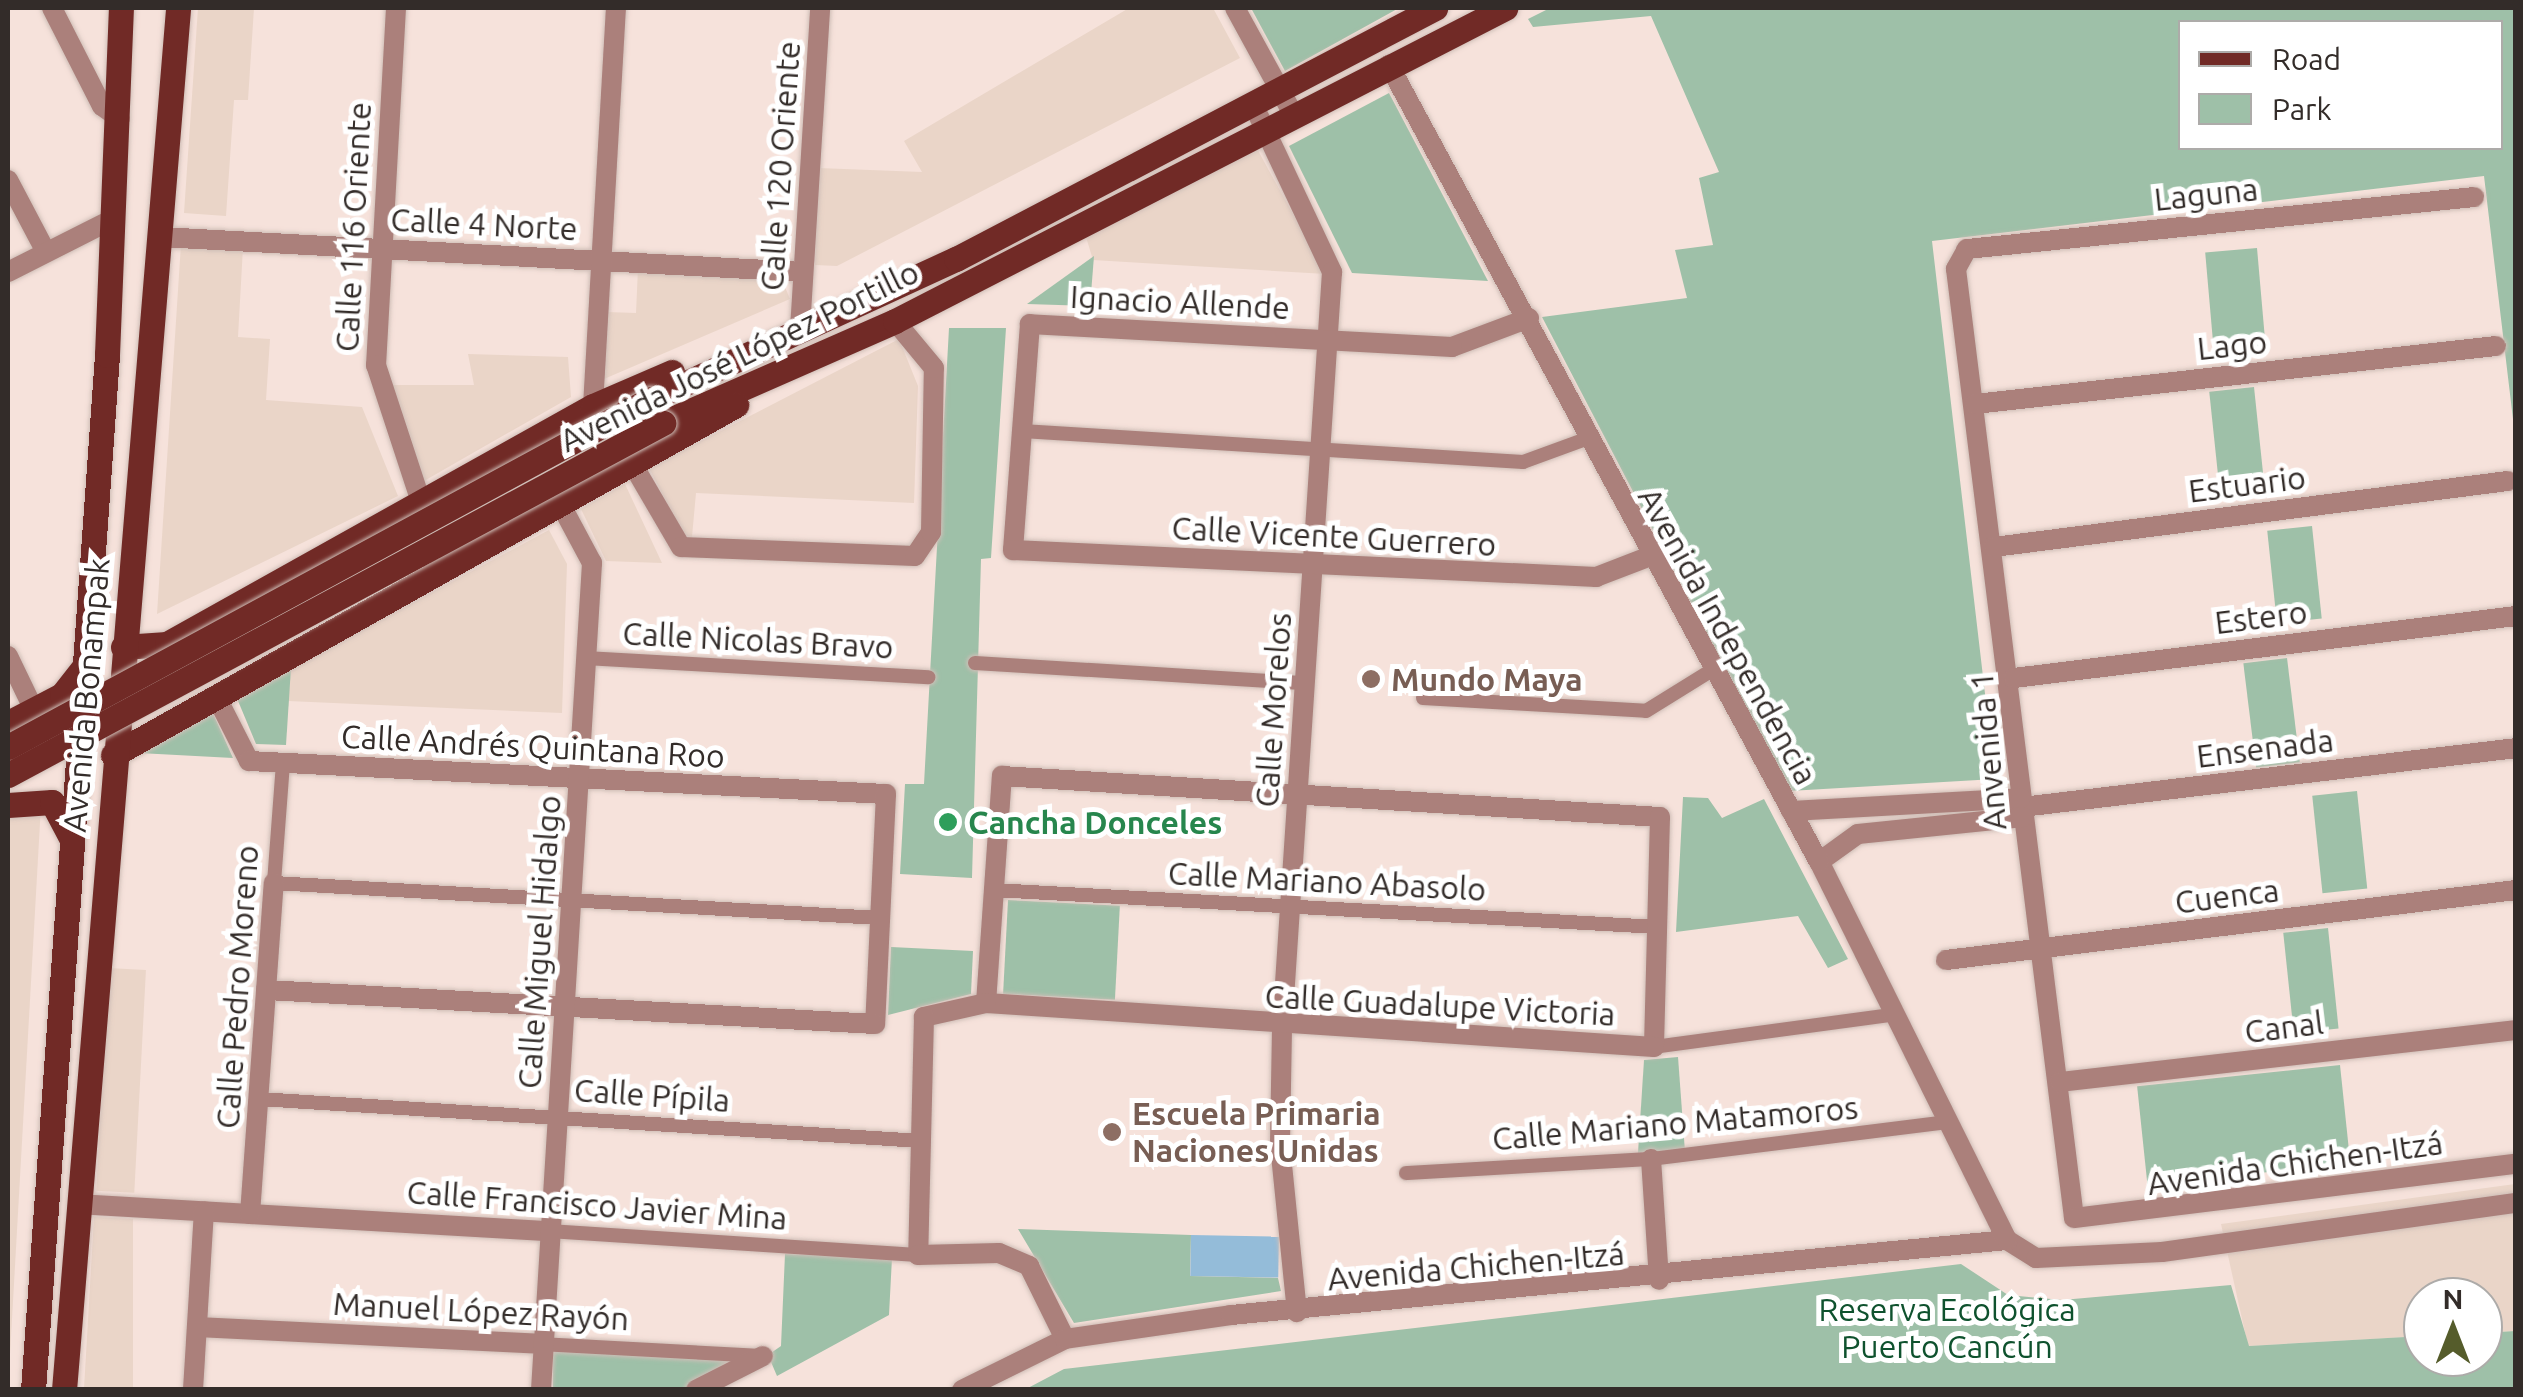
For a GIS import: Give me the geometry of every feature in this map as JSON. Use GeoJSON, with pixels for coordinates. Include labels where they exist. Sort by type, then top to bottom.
{"type":"FeatureCollection","features":[{"type":"Feature","properties":{"kind":"main road","name":"Avenida Bonampak"},"geometry":{"type":"LineString","coordinates":[[32,1390],[107,355],[120,119],[121,8]]}},
{"type":"Feature","properties":{"kind":"main road","name":"Avenida Bonampak"},"geometry":{"type":"LineString","coordinates":[[64,1390],[113,755],[178,8]]}},
{"type":"Feature","properties":{"kind":"main road","name":"Avenida José López Portillo"},"geometry":{"type":"LineString","coordinates":[[8,775],[663,423],[895,321],[1286,101],[1435,8]]}},
{"type":"Feature","properties":{"kind":"main road","name":"Avenida José López Portillo"},"geometry":{"type":"LineString","coordinates":[[1286,101],[1389,65],[1505,8]]}},
{"type":"Feature","properties":{"kind":"main road","name":"Avenida José López Portillo"},"geometry":{"type":"LineString","coordinates":[[8,746],[652,399],[1260,115]]}},
{"type":"Feature","properties":{"kind":"main road"},"geometry":{"type":"LineString","coordinates":[[122,648],[152,648],[195,629],[593,406],[800,329]]}},
{"type":"Feature","properties":{"kind":"main road"},"geometry":{"type":"LineString","coordinates":[[107,355],[147,355]]}},
{"type":"Feature","properties":{"kind":"main road"},"geometry":{"type":"LineString","coordinates":[[113,755],[562,507],[820,355]]}},
{"type":"Feature","properties":{"kind":"main road"},"geometry":{"type":"LineString","coordinates":[[195,629],[186,670],[219,695]]}},
{"type":"Feature","properties":{"kind":"main road"},"geometry":{"type":"LineString","coordinates":[[8,723],[62,695],[86,666]]}},
{"type":"Feature","properties":{"kind":"main road"},"geometry":{"type":"LineString","coordinates":[[8,746],[26,779],[8,805]]}},
{"type":"Feature","properties":{"kind":"main road"},"geometry":{"type":"LineString","coordinates":[[8,805],[52,802],[73,842]]}},
{"type":"Feature","properties":{"kind":"street"},"geometry":{"type":"LineString","coordinates":[[52,8],[102,106],[120,119]]}},
{"type":"Feature","properties":{"kind":"street","name":"Calle 116 Oriente"},"geometry":{"type":"LineString","coordinates":[[396,8],[380,249],[379,396],[421,502]]}},
{"type":"Feature","properties":{"kind":"street"},"geometry":{"type":"LineString","coordinates":[[593,406],[616,8]]}},
{"type":"Feature","properties":{"kind":"street","name":"Calle 120 Oriente"},"geometry":{"type":"LineString","coordinates":[[800,329],[820,8]]}},
{"type":"Feature","properties":{"kind":"street"},"geometry":{"type":"LineString","coordinates":[[1235,8],[1286,101]]}},
{"type":"Feature","properties":{"kind":"street","name":"Avenida Independencia"},"geometry":{"type":"LineString","coordinates":[[1389,65],[1529,318],[1586,439],[1709,672],[1818,862],[1890,1015],[2007,1240]]}},
{"type":"Feature","properties":{"kind":"street","name":"Calle Morelos"},"geometry":{"type":"LineString","coordinates":[[1260,115],[1332,272],[1282,1028],[1280,1145],[1297,1312]]}},
{"type":"Feature","properties":{"kind":"street"},"geometry":{"type":"LineString","coordinates":[[8,180],[46,252]]}},
{"type":"Feature","properties":{"kind":"street","name":"Laguna"},"geometry":{"type":"LineString","coordinates":[[1956,268],[1968,249],[2474,198]]}},
{"type":"Feature","properties":{"kind":"street"},"geometry":{"type":"LineString","coordinates":[[8,272],[115,218]]}},
{"type":"Feature","properties":{"kind":"street","name":"Calle 4 Norte"},"geometry":{"type":"LineString","coordinates":[[161,237],[804,272]]}},
{"type":"Feature","properties":{"kind":"street","name":"Anvenida 1"},"geometry":{"type":"LineString","coordinates":[[1956,268],[2014,678],[2022,807],[2044,949],[2072,1211],[2083,1222]]}},
{"type":"Feature","properties":{"kind":"street","name":"Ignacio Allende"},"geometry":{"type":"LineString","coordinates":[[1022,431],[1030,324],[1452,347],[1529,318]]}},
{"type":"Feature","properties":{"kind":"street"},"geometry":{"type":"LineString","coordinates":[[632,464],[681,547],[915,556],[931,532],[934,368],[895,321]]}},
{"type":"Feature","properties":{"kind":"street","name":"Lago"},"geometry":{"type":"LineString","coordinates":[[1975,404],[2496,346]]}},
{"type":"Feature","properties":{"kind":"street"},"geometry":{"type":"LineString","coordinates":[[1022,431],[1524,462],[1586,439]]}},
{"type":"Feature","properties":{"kind":"street","name":"Calle Vicente Guerrero"},"geometry":{"type":"LineString","coordinates":[[1022,431],[1013,550],[1312,568],[1596,578],[1648,557]]}},
{"type":"Feature","properties":{"kind":"street","name":"Estuario"},"geometry":{"type":"LineString","coordinates":[[1994,546],[2508,481]]}},
{"type":"Feature","properties":{"kind":"street","name":"Calle Miguel Hidalgo"},"geometry":{"type":"LineString","coordinates":[[540,1390],[540,1344],[574,899],[592,563],[562,507]]}},
{"type":"Feature","properties":{"kind":"street","name":"Estero"},"geometry":{"type":"LineString","coordinates":[[2014,678],[2516,616]]}},
{"type":"Feature","properties":{"kind":"street"},"geometry":{"type":"LineString","coordinates":[[8,656],[34,710]]}},
{"type":"Feature","properties":{"kind":"street","name":"Calle Nicolas Bravo"},"geometry":{"type":"LineString","coordinates":[[586,658],[928,677]]}},
{"type":"Feature","properties":{"kind":"street"},"geometry":{"type":"LineString","coordinates":[[975,663],[1305,683]]}},
{"type":"Feature","properties":{"kind":"street"},"geometry":{"type":"LineString","coordinates":[[1423,698],[1646,711],[1709,672]]}},
{"type":"Feature","properties":{"kind":"street","name":"Calle Andrés Quintana Roo"},"geometry":{"type":"LineString","coordinates":[[219,695],[248,761],[886,794],[880,918]]}},
{"type":"Feature","properties":{"kind":"street","name":"Ensenada"},"geometry":{"type":"LineString","coordinates":[[1818,862],[1880,829],[2022,807],[2516,748]]}},
{"type":"Feature","properties":{"kind":"street","name":"Calle Pedro Moreno"},"geometry":{"type":"LineString","coordinates":[[250,1214],[283,764]]}},
{"type":"Feature","properties":{"kind":"street"},"geometry":{"type":"LineString","coordinates":[[986,1003],[1002,776],[1660,817],[1654,1047]]}},
{"type":"Feature","properties":{"kind":"street","name":"Ensenada"},"geometry":{"type":"LineString","coordinates":[[1791,811],[2022,807]]}},
{"type":"Feature","properties":{"kind":"street"},"geometry":{"type":"LineString","coordinates":[[266,990],[874,1024],[880,918],[274,883]]}},
{"type":"Feature","properties":{"kind":"street","name":"Calle Mariano Abasolo"},"geometry":{"type":"LineString","coordinates":[[994,890],[1657,927]]}},
{"type":"Feature","properties":{"kind":"street","name":"Cuenca"},"geometry":{"type":"LineString","coordinates":[[1946,960],[2516,890]]}},
{"type":"Feature","properties":{"kind":"street","name":"Calle Guadalupe Victoria"},"geometry":{"type":"LineString","coordinates":[[921,1141],[924,1017],[986,1003],[1282,1028],[1654,1047],[1890,1015]]}},
{"type":"Feature","properties":{"kind":"street","name":"Canal"},"geometry":{"type":"LineString","coordinates":[[2060,1082],[2516,1030]]}},
{"type":"Feature","properties":{"kind":"street","name":"Calle Pípila"},"geometry":{"type":"LineString","coordinates":[[258,1100],[921,1141]]}},
{"type":"Feature","properties":{"kind":"street","name":"Calle Mariano Matamoros"},"geometry":{"type":"LineString","coordinates":[[1406,1173],[1651,1159],[1949,1122]]}},
{"type":"Feature","properties":{"kind":"street"},"geometry":{"type":"LineString","coordinates":[[918,1254],[921,1141]]}},
{"type":"Feature","properties":{"kind":"street"},"geometry":{"type":"LineString","coordinates":[[1651,1159],[1659,1280]]}},
{"type":"Feature","properties":{"kind":"street","name":"Avenida Chichen-Itzá"},"geometry":{"type":"LineString","coordinates":[[2083,1222],[2516,1164]]}},
{"type":"Feature","properties":{"kind":"street"},"geometry":{"type":"LineString","coordinates":[[2007,1240],[2036,1258],[2162,1252],[2516,1202]]}},
{"type":"Feature","properties":{"kind":"street","name":"Calle Francisco Javier Mina"},"geometry":{"type":"LineString","coordinates":[[78,1204],[918,1254],[999,1252],[1030,1266],[1065,1339]]}},
{"type":"Feature","properties":{"kind":"street"},"geometry":{"type":"LineString","coordinates":[[194,1390],[204,1211]]}},
{"type":"Feature","properties":{"kind":"street","name":"Avenida Chichen-Itzá"},"geometry":{"type":"LineString","coordinates":[[962,1390],[1065,1339],[1297,1312],[1659,1280],[2007,1240]]}},
{"type":"Feature","properties":{"kind":"street","name":"Manuel López Rayón"},"geometry":{"type":"LineString","coordinates":[[197,1327],[763,1356]]}},
{"type":"Feature","properties":{"kind":"street"},"geometry":{"type":"LineString","coordinates":[[696,1390],[763,1356]]}},
{"type":"Feature","properties":{"kind":"shaded area"},"geometry":{"type":"Polygon","coordinates":[[[198,8],[254,8],[248,100],[234,100],[226,216],[184,213],[198,8]]]}},
{"type":"Feature","properties":{"kind":"shaded area"},"geometry":{"type":"Polygon","coordinates":[[[1129,8],[1213,8],[1240,58],[837,266],[815,265],[818,168],[922,172],[904,141],[1129,8]]]}},
{"type":"Feature","properties":{"kind":"shaded area"},"geometry":{"type":"Polygon","coordinates":[[[1255,145],[1326,274],[1093,260],[1086,237],[1255,145]]]}},
{"type":"Feature","properties":{"kind":"shaded area"},"geometry":{"type":"Polygon","coordinates":[[[181,244],[243,247],[238,337],[270,339],[266,400],[362,407],[398,496],[157,614],[181,244]]]}},
{"type":"Feature","properties":{"kind":"shaded area"},"geometry":{"type":"Polygon","coordinates":[[[638,268],[780,275],[790,299],[604,379],[607,312],[636,313],[638,268]]]}},
{"type":"Feature","properties":{"kind":"shaded area"},"geometry":{"type":"Polygon","coordinates":[[[899,339],[918,386],[914,503],[696,493],[692,537],[684,536],[649,468],[899,339]]]}},
{"type":"Feature","properties":{"kind":"shaded area"},"geometry":{"type":"Polygon","coordinates":[[[468,354],[568,357],[571,397],[424,481],[391,385],[474,385],[468,354]]]}},
{"type":"Feature","properties":{"kind":"shaded area"},"geometry":{"type":"Polygon","coordinates":[[[625,484],[662,563],[606,561],[581,509],[625,484]]]}},
{"type":"Feature","properties":{"kind":"shaded area"},"geometry":{"type":"Polygon","coordinates":[[[549,530],[567,564],[562,713],[288,701],[291,668],[549,530]]]}},
{"type":"Feature","properties":{"kind":"shaded area"},"geometry":{"type":"Polygon","coordinates":[[[41,805],[8,1390],[8,819],[41,805]]]}},
{"type":"Feature","properties":{"kind":"shaded area"},"geometry":{"type":"Polygon","coordinates":[[[108,968],[146,970],[134,1193],[96,1191],[108,968]]]}},
{"type":"Feature","properties":{"kind":"shaded area"},"geometry":{"type":"Polygon","coordinates":[[[2515,1184],[2515,1331],[2503,1332],[2503,1277],[2403,1277],[2403,1337],[2248,1346],[2221,1224],[2515,1184]]]}},
{"type":"Feature","properties":{"kind":"shaded area"},"geometry":{"type":"Polygon","coordinates":[[[94,1217],[133,1219],[133,1389],[84,1389],[94,1217]]]}},
{"type":"Feature","properties":{"kind":"green space"},"geometry":{"type":"Polygon","coordinates":[[[1251,8],[1399,8],[1285,71],[1251,8]]]}},
{"type":"Feature","properties":{"kind":"green space"},"geometry":{"type":"Polygon","coordinates":[[[1550,8],[2515,8],[2515,436],[2484,176],[1932,241],[1995,779],[1789,791],[1542,317],[1687,298],[1675,250],[1713,245],[1699,178],[1719,172],[1651,16],[1533,27],[1528,19],[1550,8]]]}},
{"type":"Feature","properties":{"kind":"green space"},"geometry":{"type":"Polygon","coordinates":[[[1389,93],[1488,281],[1352,273],[1289,146],[1389,93]]]}},
{"type":"Feature","properties":{"kind":"green space"},"geometry":{"type":"Polygon","coordinates":[[[2257,248],[2266,355],[2215,359],[2205,253],[2257,248]]]}},
{"type":"Feature","properties":{"kind":"green space"},"geometry":{"type":"Polygon","coordinates":[[[1094,256],[1090,306],[1027,304],[1094,256]]]}},
{"type":"Feature","properties":{"kind":"green space"},"geometry":{"type":"Polygon","coordinates":[[[949,328],[1006,328],[991,558],[981,559],[972,878],[900,874],[905,784],[924,784],[949,328]]]}},
{"type":"Feature","properties":{"kind":"green space"},"geometry":{"type":"Polygon","coordinates":[[[2254,387],[2265,492],[2220,497],[2209,392],[2254,387]]]}},
{"type":"Feature","properties":{"kind":"green space"},"geometry":{"type":"Polygon","coordinates":[[[2312,526],[2322,618],[2277,623],[2267,531],[2312,526]]]}},
{"type":"Feature","properties":{"kind":"green space"},"geometry":{"type":"Polygon","coordinates":[[[2287,658],[2300,762],[2256,768],[2243,663],[2287,658]]]}},
{"type":"Feature","properties":{"kind":"green space"},"geometry":{"type":"Polygon","coordinates":[[[291,668],[286,745],[256,744],[236,696],[291,668]]]}},
{"type":"Feature","properties":{"kind":"green space"},"geometry":{"type":"Polygon","coordinates":[[[212,711],[233,758],[139,753],[212,711]]]}},
{"type":"Feature","properties":{"kind":"green space"},"geometry":{"type":"Polygon","coordinates":[[[2357,791],[2367,888],[2322,893],[2312,796],[2357,791]]]}},
{"type":"Feature","properties":{"kind":"green space"},"geometry":{"type":"Polygon","coordinates":[[[1683,797],[1708,798],[1722,818],[1764,799],[1848,959],[1828,968],[1798,916],[1676,932],[1683,797]]]}},
{"type":"Feature","properties":{"kind":"green space"},"geometry":{"type":"Polygon","coordinates":[[[1008,900],[1120,906],[1115,1000],[1003,994],[1008,900]]]}},
{"type":"Feature","properties":{"kind":"green space"},"geometry":{"type":"Polygon","coordinates":[[[2328,928],[2339,1028],[2294,1033],[2283,933],[2328,928]]]}},
{"type":"Feature","properties":{"kind":"green space"},"geometry":{"type":"Polygon","coordinates":[[[891,947],[973,951],[971,994],[888,1015],[891,947]]]}},
{"type":"Feature","properties":{"kind":"green space"},"geometry":{"type":"Polygon","coordinates":[[[1678,1057],[1685,1152],[1638,1153],[1644,1060],[1678,1057]]]}},
{"type":"Feature","properties":{"kind":"green space"},"geometry":{"type":"Polygon","coordinates":[[[2340,1065],[2350,1163],[2147,1185],[2137,1086],[2340,1065]]]}},
{"type":"Feature","properties":{"kind":"green space"},"geometry":{"type":"Polygon","coordinates":[[[1018,1229],[1191,1235],[1190,1276],[1278,1278],[1281,1291],[1074,1323],[1018,1229]]]}},
{"type":"Feature","properties":{"kind":"green space"},"geometry":{"type":"Polygon","coordinates":[[[785,1254],[892,1258],[889,1315],[777,1376],[768,1355],[781,1346],[785,1254]]]}},
{"type":"Feature","properties":{"kind":"green space","name":"Reserva Ecológica Puerto Cancún"},"geometry":{"type":"Polygon","coordinates":[[[1961,1264],[2008,1295],[2062,1300],[2231,1285],[2249,1346],[2403,1337],[2403,1377],[2503,1377],[2503,1332],[2515,1331],[2515,1389],[1026,1389],[1064,1369],[1961,1264]]]}},
{"type":"Feature","properties":{"kind":"green space"},"geometry":{"type":"Polygon","coordinates":[[[553,1351],[750,1358],[685,1389],[553,1390],[553,1351]]]}},
{"type":"Feature","properties":{"kind":"water"},"geometry":{"type":"Polygon","coordinates":[[[1191,1235],[1279,1237],[1278,1278],[1190,1276],[1191,1235]]]}},
{"type":"Feature","properties":{"kind":"place","name":"Mundo Maya"},"geometry":{"type":"Point","coordinates":[1371,679]}},
{"type":"Feature","properties":{"kind":"place","name":"Cancha Donceles"},"geometry":{"type":"Point","coordinates":[948,822]}},
{"type":"Feature","properties":{"kind":"place","name":"Escuela Primaria Naciones Unidas"},"geometry":{"type":"Point","coordinates":[1112,1132]}}]}
